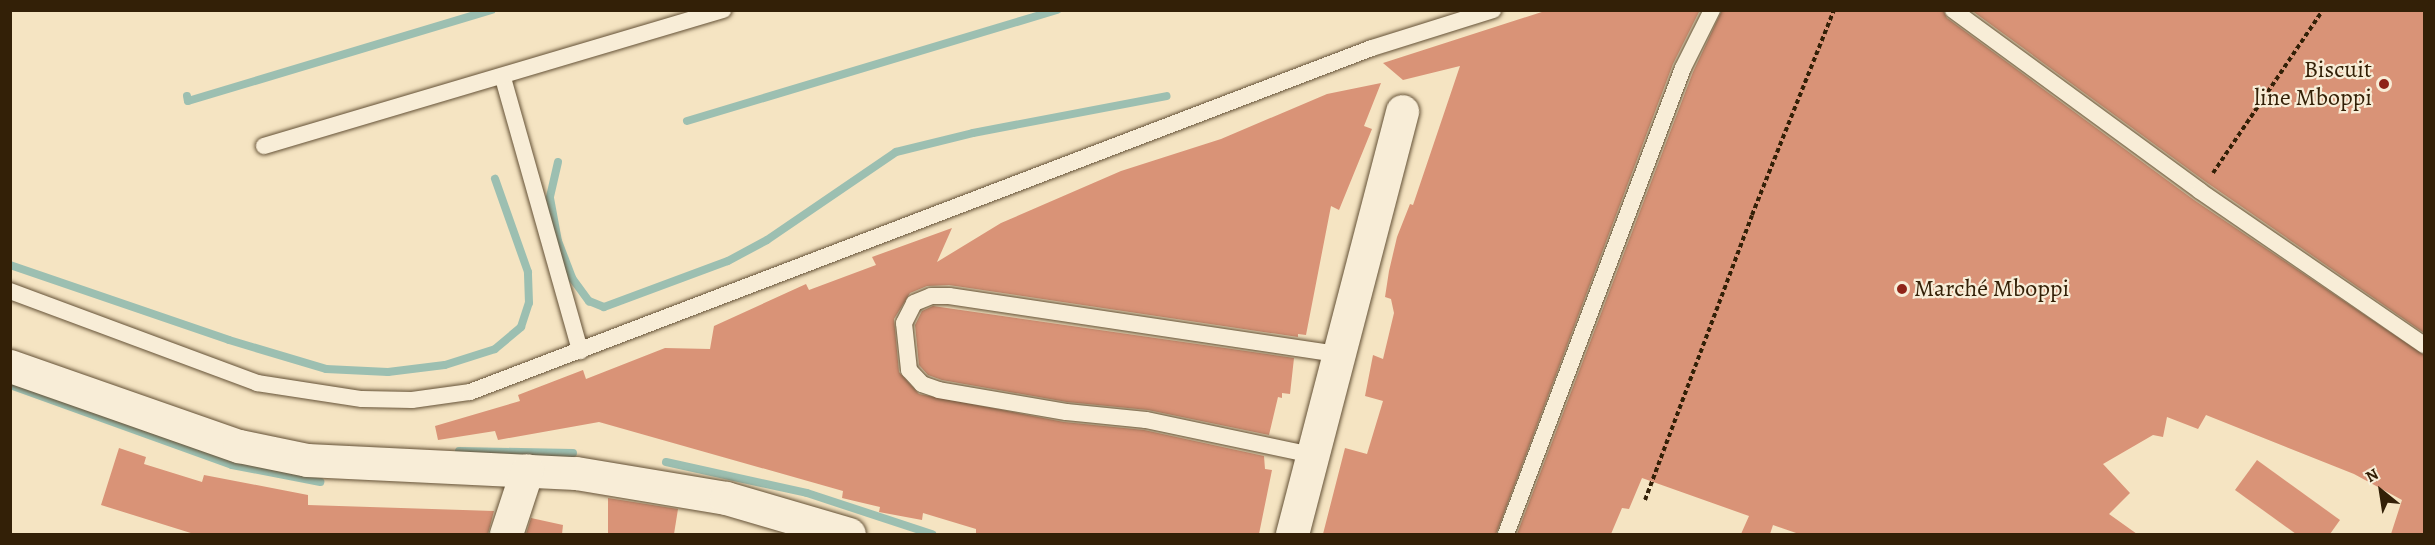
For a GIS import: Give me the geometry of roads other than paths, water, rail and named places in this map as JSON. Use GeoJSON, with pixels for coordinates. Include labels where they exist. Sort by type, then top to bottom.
{"type":"FeatureCollection","features":[{"type":"Feature","properties":{"kind":"street"},"geometry":{"type":"LineString","coordinates":[[1292,534],[1402,111]]}},
{"type":"Feature","properties":{"kind":"street"},"geometry":{"type":"LineString","coordinates":[[10,366],[239,446],[307,460],[576,473],[726,498],[849,534]]}},
{"type":"Feature","properties":{"kind":"street"},"geometry":{"type":"LineString","coordinates":[[506,534],[527,470]]}},
{"type":"Feature","properties":{"kind":"lane"},"geometry":{"type":"LineString","coordinates":[[264,146],[503,78],[723,10]]}},
{"type":"Feature","properties":{"kind":"lane"},"geometry":{"type":"LineString","coordinates":[[10,291],[257,382],[362,399],[412,400],[470,392],[1372,48],[1493,10]]}},
{"type":"Feature","properties":{"kind":"lane"},"geometry":{"type":"LineString","coordinates":[[1506,534],[1683,68],[1712,10]]}},
{"type":"Feature","properties":{"kind":"lane"},"geometry":{"type":"LineString","coordinates":[[1953,10],[2200,191],[2424,345]]}},
{"type":"Feature","properties":{"kind":"lane"},"geometry":{"type":"LineString","coordinates":[[503,78],[580,351]]}},
{"type":"Feature","properties":{"kind":"lane"},"geometry":{"type":"LineString","coordinates":[[1312,455],[1146,420],[1066,412],[939,390],[922,384],[909,370],[904,358],[904,323],[914,303],[931,296],[949,296],[1339,354]]}},
{"type":"Feature","properties":{"kind":"waterway"},"geometry":{"type":"LineString","coordinates":[[187,96],[188,101],[492,10]]}},
{"type":"Feature","properties":{"kind":"waterway"},"geometry":{"type":"LineString","coordinates":[[687,121],[1058,10]]}},
{"type":"Feature","properties":{"kind":"waterway"},"geometry":{"type":"LineString","coordinates":[[558,162],[550,198],[558,241],[572,278],[589,301],[604,307],[728,261],[767,240],[896,152],[973,133],[1167,96]]}},
{"type":"Feature","properties":{"kind":"waterway"},"geometry":{"type":"LineString","coordinates":[[10,265],[229,340],[326,369],[388,372],[445,365],[495,349],[521,327],[529,303],[528,272],[495,179]]}},
{"type":"Feature","properties":{"kind":"waterway"},"geometry":{"type":"LineString","coordinates":[[10,385],[232,465],[320,482]]}},
{"type":"Feature","properties":{"kind":"waterway"},"geometry":{"type":"LineString","coordinates":[[459,451],[573,453]]}},
{"type":"Feature","properties":{"kind":"waterway"},"geometry":{"type":"LineString","coordinates":[[666,462],[807,493],[932,534]]}},
{"type":"Feature","properties":{"kind":"place","name":"Biscuit line Mboppi"},"geometry":{"type":"Point","coordinates":[2384,84]}},
{"type":"Feature","properties":{"kind":"place","name":"Marché Mboppi"},"geometry":{"type":"Point","coordinates":[1902,289]}}]}
